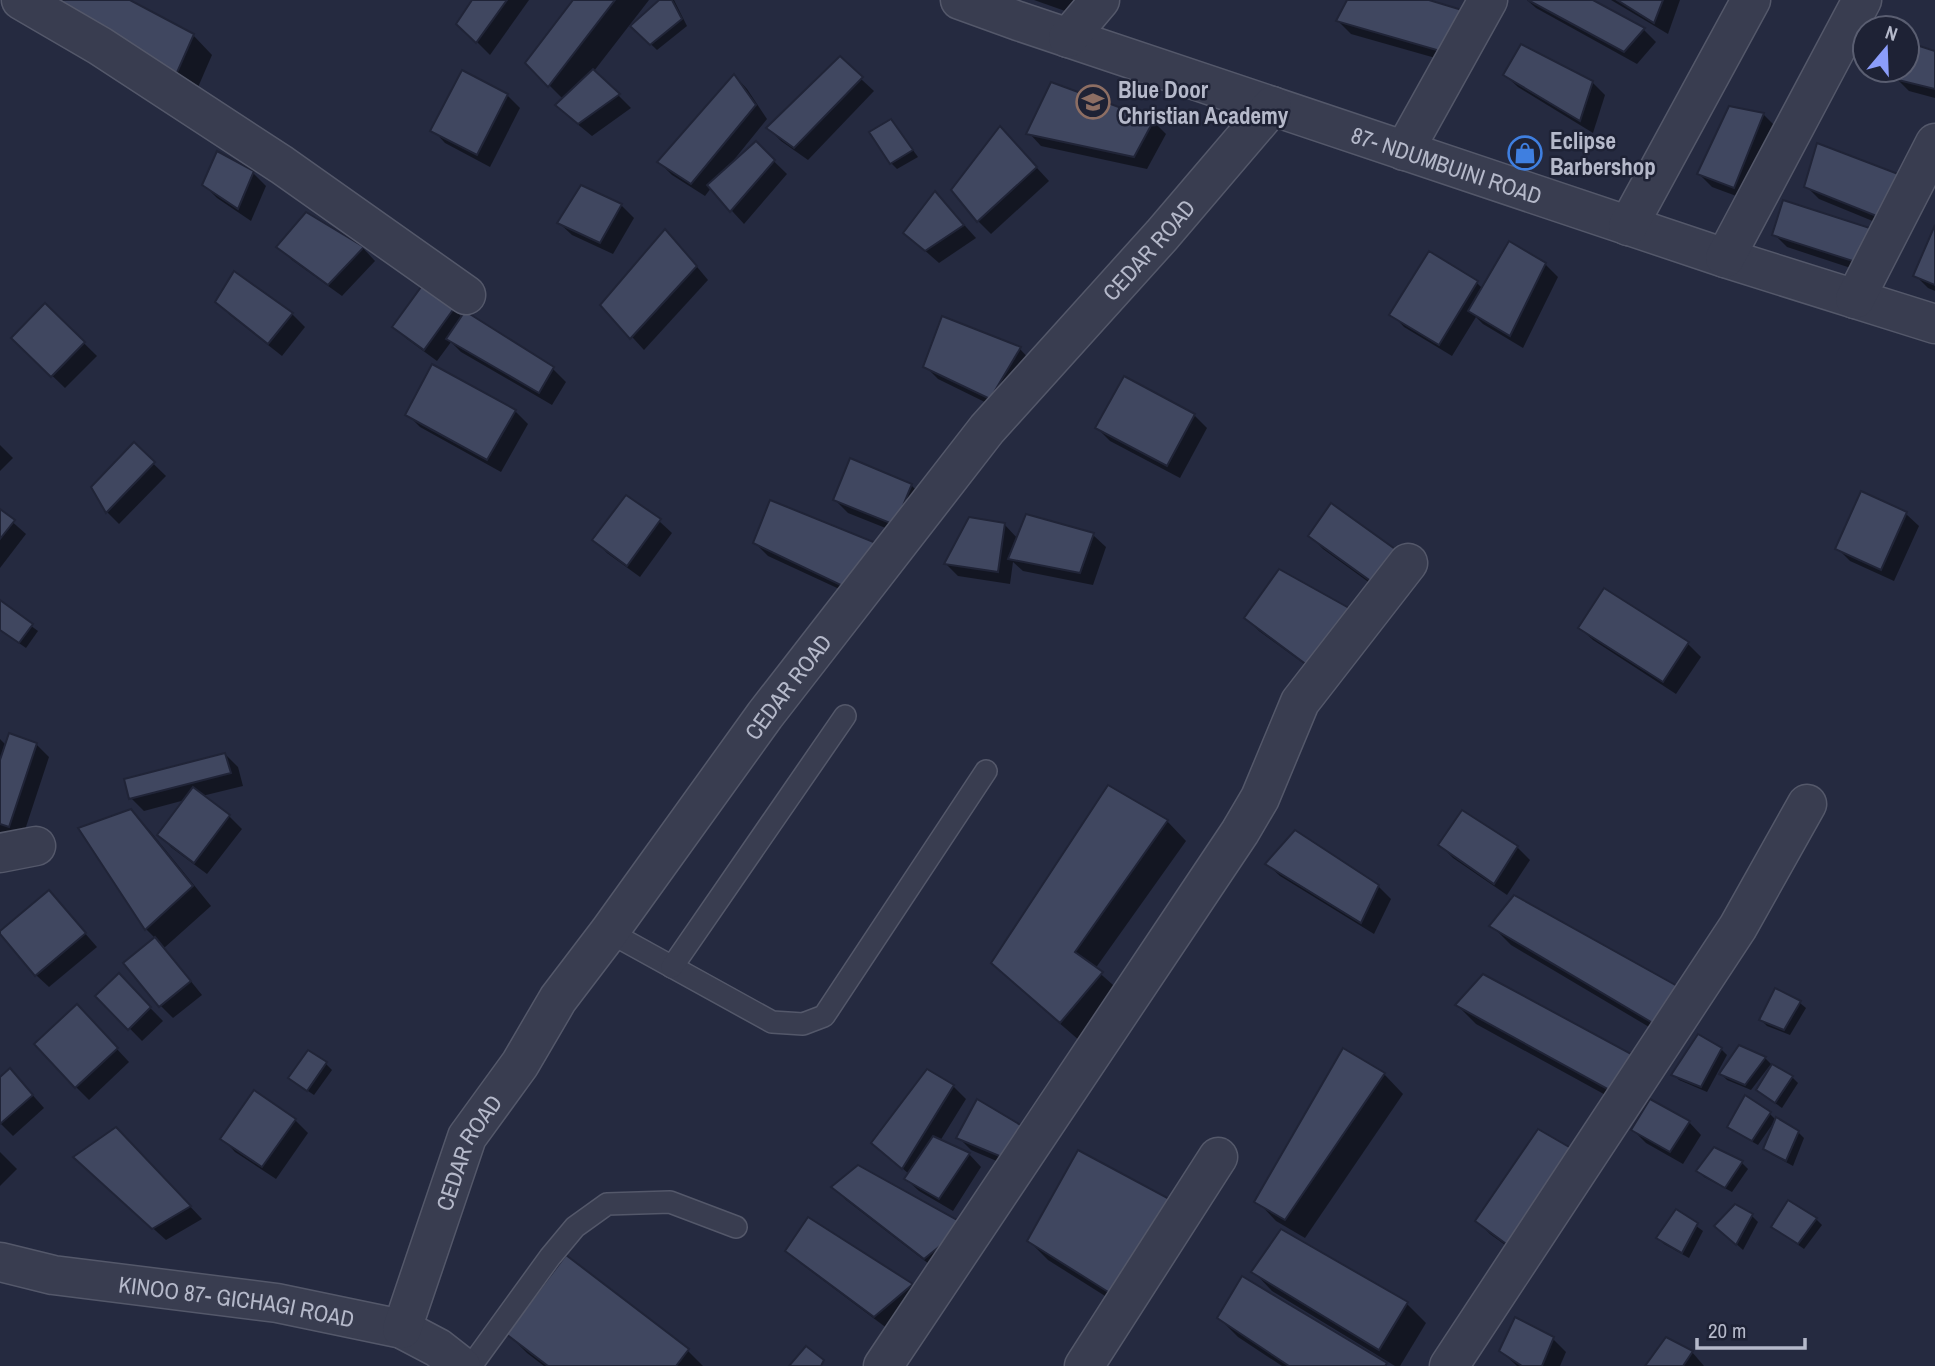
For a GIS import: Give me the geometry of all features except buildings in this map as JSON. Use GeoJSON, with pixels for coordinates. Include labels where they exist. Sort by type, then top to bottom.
{"type":"FeatureCollection","features":[{"type":"Feature","properties":{"kind":"street"},"geometry":{"type":"LineString","coordinates":[[21,0],[100,46],[282,165],[466,295]]}},
{"type":"Feature","properties":{"kind":"street","name":"87- NDUMBUINI ROAD"},"geometry":{"type":"LineString","coordinates":[[960,0],[1628,226],[1935,324]]}},
{"type":"Feature","properties":{"kind":"street"},"geometry":{"type":"LineString","coordinates":[[1068,38],[1100,0]]}},
{"type":"Feature","properties":{"kind":"street"},"geometry":{"type":"LineString","coordinates":[[1404,150],[1488,0]]}},
{"type":"Feature","properties":{"kind":"street"},"geometry":{"type":"LineString","coordinates":[[1628,226],[1751,0]]}},
{"type":"Feature","properties":{"kind":"street"},"geometry":{"type":"LineString","coordinates":[[1725,258],[1862,0]]}},
{"type":"Feature","properties":{"kind":"street","name":"CEDAR ROAD"},"geometry":{"type":"LineString","coordinates":[[402,1329],[467,1137],[520,1064],[558,999],[765,716],[987,429],[1163,235],[1272,106]]}},
{"type":"Feature","properties":{"kind":"street"},"geometry":{"type":"LineString","coordinates":[[1855,299],[1935,143]]}},
{"type":"Feature","properties":{"kind":"street"},"geometry":{"type":"LineString","coordinates":[[883,1366],[1240,832],[1260,797],[1300,702],[1408,563]]}},
{"type":"Feature","properties":{"kind":"street"},"geometry":{"type":"LineString","coordinates":[[1449,1366],[1738,927],[1807,804]]}},
{"type":"Feature","properties":{"kind":"street"},"geometry":{"type":"LineString","coordinates":[[1084,1366],[1218,1157]]}},
{"type":"Feature","properties":{"kind":"street","name":"KINOO 87- GICHAGI ROAD"},"geometry":{"type":"LineString","coordinates":[[0,1262],[53,1275],[277,1303],[402,1329],[438,1348],[461,1366]]}},
{"type":"Feature","properties":{"kind":"lane"},"geometry":{"type":"LineString","coordinates":[[672,967],[845,716]]}},
{"type":"Feature","properties":{"kind":"lane"},"geometry":{"type":"LineString","coordinates":[[609,932],[772,1022],[803,1024],[824,1016],[986,771]]}},
{"type":"Feature","properties":{"kind":"lane"},"geometry":{"type":"LineString","coordinates":[[471,1366],[575,1227],[607,1203],[670,1202],[736,1227]]}},
{"type":"Feature","properties":{"kind":"place","name":"Blue Door Christian Academy"},"geometry":{"type":"Point","coordinates":[1093,102]}},
{"type":"Feature","properties":{"kind":"place","name":"Eclipse Barbershop"},"geometry":{"type":"Point","coordinates":[1525,153]}}]}
